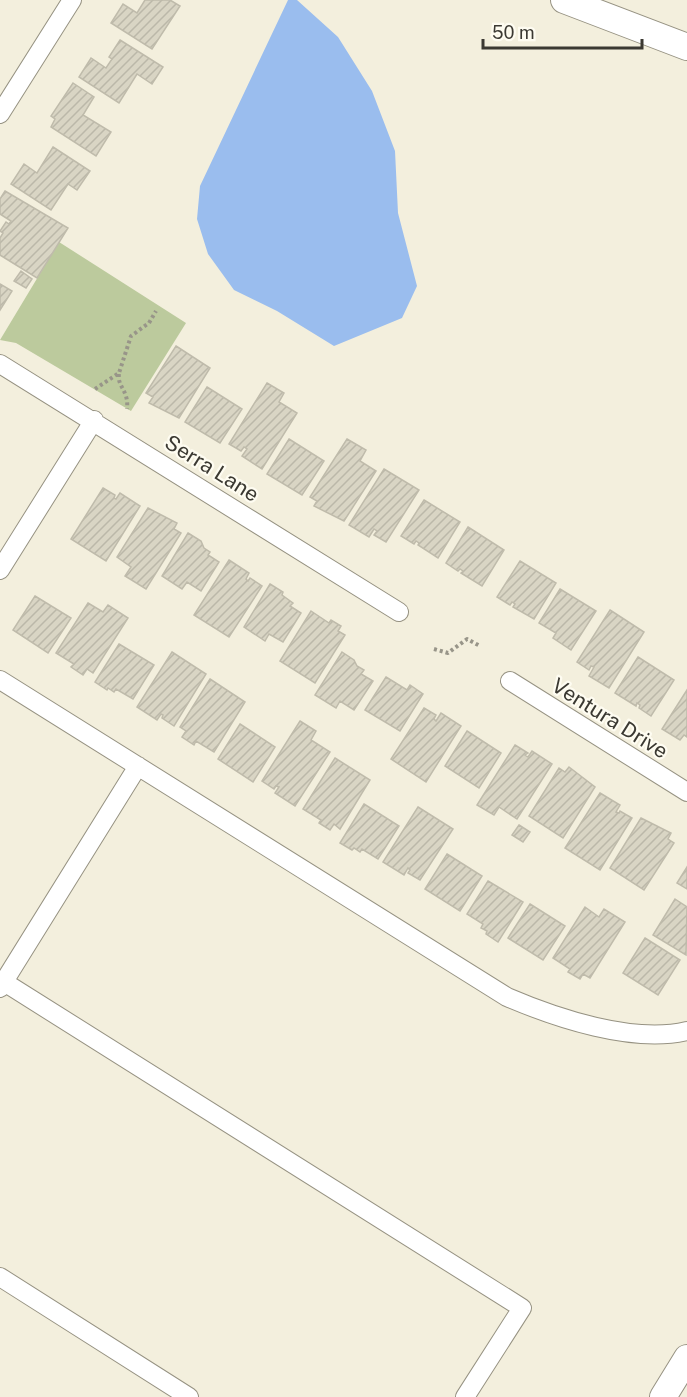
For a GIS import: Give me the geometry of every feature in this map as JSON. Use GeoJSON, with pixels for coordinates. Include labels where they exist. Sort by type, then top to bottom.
{"type":"FeatureCollection","features":[{"type":"Feature","properties":{"kind":"street"},"geometry":{"type":"LineString","coordinates":[[0,114],[72,0]]}},
{"type":"Feature","properties":{"kind":"street"},"geometry":{"type":"LineString","coordinates":[[564,0],[687,47]]}},
{"type":"Feature","properties":{"kind":"street","name":"Serra Lane"},"geometry":{"type":"LineString","coordinates":[[0,364],[94,420],[399,612]]}},
{"type":"Feature","properties":{"kind":"street"},"geometry":{"type":"LineString","coordinates":[[0,570],[94,420]]}},
{"type":"Feature","properties":{"kind":"street"},"geometry":{"type":"LineString","coordinates":[[0,680],[507,997],[551,1015],[610,1029],[661,1034],[687,1031]]}},
{"type":"Feature","properties":{"kind":"street","name":"Ventura Drive"},"geometry":{"type":"LineString","coordinates":[[510,681],[687,792]]}},
{"type":"Feature","properties":{"kind":"street"},"geometry":{"type":"LineString","coordinates":[[138,766],[2,985],[522,1308],[465,1397]]}},
{"type":"Feature","properties":{"kind":"street"},"geometry":{"type":"LineString","coordinates":[[0,1277],[189,1397]]}},
{"type":"Feature","properties":{"kind":"street"},"geometry":{"type":"LineString","coordinates":[[663,1397],[684,1370]]}},
{"type":"Feature","properties":{"kind":"path"},"geometry":{"type":"LineString","coordinates":[[127,409],[127,395],[118,380],[119,373],[128,353],[131,336],[149,323],[156,311]]}},
{"type":"Feature","properties":{"kind":"path"},"geometry":{"type":"LineString","coordinates":[[95,389],[119,373]]}},
{"type":"Feature","properties":{"kind":"path"},"geometry":{"type":"LineString","coordinates":[[106,383],[122,386]]}},
{"type":"Feature","properties":{"kind":"path"},"geometry":{"type":"LineString","coordinates":[[434,649],[448,653],[467,639],[480,645]]}},
{"type":"Feature","properties":{"kind":"green space"},"geometry":{"type":"Polygon","coordinates":[[[59,242],[186,323],[131,411],[16,343],[0,340],[59,242]]]}},
{"type":"Feature","properties":{"kind":"water"},"geometry":{"type":"Polygon","coordinates":[[[288,0],[297,0],[338,37],[372,91],[395,151],[398,213],[417,286],[402,318],[334,346],[277,311],[234,290],[208,254],[197,219],[200,186],[288,0]]]}},
{"type":"Feature","properties":{"kind":"building"},"geometry":{"type":"Polygon","coordinates":[[[145,0],[170,0],[180,6],[152,49],[111,23],[123,4],[137,13],[145,0]]]}},
{"type":"Feature","properties":{"kind":"building"},"geometry":{"type":"Polygon","coordinates":[[[120,40],[163,67],[152,84],[137,74],[119,103],[79,77],[91,58],[106,68],[112,59],[109,57],[120,40]]]}},
{"type":"Feature","properties":{"kind":"building"},"geometry":{"type":"Polygon","coordinates":[[[73,83],[94,97],[83,115],[111,132],[96,156],[51,127],[55,119],[51,116],[73,83]]]}},
{"type":"Feature","properties":{"kind":"building"},"geometry":{"type":"Polygon","coordinates":[[[53,147],[90,171],[77,190],[68,184],[51,210],[11,184],[24,164],[37,173],[53,147]]]}},
{"type":"Feature","properties":{"kind":"building"},"geometry":{"type":"Polygon","coordinates":[[[5,191],[68,228],[37,278],[0,255],[0,238],[3,233],[0,231],[6,222],[9,224],[11,221],[0,214],[0,199],[5,191]]]}},
{"type":"Feature","properties":{"kind":"building"},"geometry":{"type":"Polygon","coordinates":[[[21,271],[32,279],[26,288],[14,281],[21,271]]]}},
{"type":"Feature","properties":{"kind":"building"},"geometry":{"type":"Polygon","coordinates":[[[0,284],[12,291],[0,310],[0,284]]]}},
{"type":"Feature","properties":{"kind":"building"},"geometry":{"type":"Polygon","coordinates":[[[176,346],[210,368],[179,418],[149,403],[153,397],[146,393],[176,346]]]}},
{"type":"Feature","properties":{"kind":"building"},"geometry":{"type":"Polygon","coordinates":[[[267,383],[284,393],[279,402],[297,413],[262,469],[242,456],[247,449],[244,447],[241,451],[229,444],[267,383]]]}},
{"type":"Feature","properties":{"kind":"building"},"geometry":{"type":"Polygon","coordinates":[[[207,387],[242,409],[220,443],[185,422],[207,387]]]}},
{"type":"Feature","properties":{"kind":"building"},"geometry":{"type":"Polygon","coordinates":[[[289,439],[324,461],[302,495],[267,474],[289,439]]]}},
{"type":"Feature","properties":{"kind":"building"},"geometry":{"type":"Polygon","coordinates":[[[347,439],[366,450],[360,461],[376,471],[344,521],[314,506],[317,501],[310,497],[347,439]]]}},
{"type":"Feature","properties":{"kind":"building"},"geometry":{"type":"Polygon","coordinates":[[[384,469],[419,490],[386,542],[374,535],[377,531],[374,529],[369,537],[349,525],[384,469]]]}},
{"type":"Feature","properties":{"kind":"building"},"geometry":{"type":"Polygon","coordinates":[[[103,488],[115,495],[116,499],[120,493],[140,506],[106,561],[71,539],[103,488]]]}},
{"type":"Feature","properties":{"kind":"building"},"geometry":{"type":"Polygon","coordinates":[[[424,500],[460,522],[438,558],[418,545],[416,541],[414,544],[401,536],[424,500]]]}},
{"type":"Feature","properties":{"kind":"building"},"geometry":{"type":"Polygon","coordinates":[[[148,508],[177,523],[174,529],[181,533],[146,589],[125,576],[131,567],[117,557],[148,508]]]}},
{"type":"Feature","properties":{"kind":"building"},"geometry":{"type":"Polygon","coordinates":[[[468,527],[504,550],[482,586],[461,573],[463,571],[460,569],[458,571],[446,563],[468,527]]]}},
{"type":"Feature","properties":{"kind":"building"},"geometry":{"type":"Polygon","coordinates":[[[188,533],[201,541],[204,548],[210,552],[208,555],[219,562],[201,591],[187,582],[182,589],[162,576],[188,533]]]}},
{"type":"Feature","properties":{"kind":"building"},"geometry":{"type":"Polygon","coordinates":[[[229,560],[249,573],[246,579],[248,581],[250,578],[262,586],[229,637],[194,615],[229,560]]]}},
{"type":"Feature","properties":{"kind":"building"},"geometry":{"type":"Polygon","coordinates":[[[520,561],[556,583],[534,619],[513,607],[515,604],[512,602],[510,605],[497,597],[520,561]]]}},
{"type":"Feature","properties":{"kind":"building"},"geometry":{"type":"Polygon","coordinates":[[[270,584],[283,592],[282,595],[293,603],[290,606],[301,613],[283,642],[269,634],[265,641],[244,627],[270,584]]]}},
{"type":"Feature","properties":{"kind":"building"},"geometry":{"type":"Polygon","coordinates":[[[560,589],[596,611],[571,650],[553,638],[556,633],[539,623],[560,589]]]}},
{"type":"Feature","properties":{"kind":"building"},"geometry":{"type":"Polygon","coordinates":[[[35,596],[71,618],[48,653],[13,630],[35,596]]]}},
{"type":"Feature","properties":{"kind":"building"},"geometry":{"type":"Polygon","coordinates":[[[88,603],[103,612],[108,605],[128,618],[93,673],[87,669],[83,675],[71,667],[74,664],[56,653],[88,603]]]}},
{"type":"Feature","properties":{"kind":"building"},"geometry":{"type":"Polygon","coordinates":[[[610,610],[644,632],[609,688],[589,676],[594,667],[591,666],[589,670],[577,662],[610,610]]]}},
{"type":"Feature","properties":{"kind":"building"},"geometry":{"type":"Polygon","coordinates":[[[311,611],[329,623],[331,620],[341,626],[338,631],[345,635],[315,683],[280,661],[311,611]]]}},
{"type":"Feature","properties":{"kind":"building"},"geometry":{"type":"Polygon","coordinates":[[[119,644],[154,665],[133,699],[116,689],[114,692],[108,688],[107,690],[95,682],[119,644]]]}},
{"type":"Feature","properties":{"kind":"building"},"geometry":{"type":"Polygon","coordinates":[[[172,652],[206,674],[174,726],[162,718],[163,715],[161,714],[157,720],[137,707],[172,652]]]}},
{"type":"Feature","properties":{"kind":"building"},"geometry":{"type":"Polygon","coordinates":[[[342,652],[364,670],[361,674],[373,681],[354,710],[340,701],[336,708],[315,695],[342,652]]]}},
{"type":"Feature","properties":{"kind":"building"},"geometry":{"type":"Polygon","coordinates":[[[638,657],[674,680],[651,716],[639,708],[640,705],[637,703],[636,706],[615,693],[638,657]]]}},
{"type":"Feature","properties":{"kind":"building"},"geometry":{"type":"Polygon","coordinates":[[[386,677],[407,690],[410,685],[423,694],[400,731],[365,710],[386,677]]]}},
{"type":"Feature","properties":{"kind":"building"},"geometry":{"type":"Polygon","coordinates":[[[210,679],[245,702],[214,752],[196,741],[194,745],[182,737],[186,731],[180,727],[210,679]]]}},
{"type":"Feature","properties":{"kind":"building"},"geometry":{"type":"Polygon","coordinates":[[[687,690],[687,737],[684,735],[680,740],[662,729],[687,690]]]}},
{"type":"Feature","properties":{"kind":"building"},"geometry":{"type":"Polygon","coordinates":[[[424,708],[436,715],[434,719],[436,721],[441,713],[461,726],[426,782],[391,759],[424,708]]]}},
{"type":"Feature","properties":{"kind":"building"},"geometry":{"type":"Polygon","coordinates":[[[300,721],[316,731],[311,740],[330,752],[295,806],[275,793],[279,787],[276,786],[274,789],[262,781],[300,721]]]}},
{"type":"Feature","properties":{"kind":"building"},"geometry":{"type":"Polygon","coordinates":[[[240,724],[275,747],[253,782],[218,759],[240,724]]]}},
{"type":"Feature","properties":{"kind":"building"},"geometry":{"type":"Polygon","coordinates":[[[467,731],[501,753],[479,788],[445,766],[467,731]]]}},
{"type":"Feature","properties":{"kind":"building"},"geometry":{"type":"Polygon","coordinates":[[[515,745],[528,753],[525,755],[528,757],[532,751],[552,764],[517,819],[499,807],[494,815],[477,805],[515,745]]]}},
{"type":"Feature","properties":{"kind":"building"},"geometry":{"type":"Polygon","coordinates":[[[335,758],[370,780],[340,829],[334,824],[330,830],[319,823],[321,820],[303,809],[335,758]]]}},
{"type":"Feature","properties":{"kind":"building"},"geometry":{"type":"Polygon","coordinates":[[[569,767],[595,787],[563,838],[529,816],[559,768],[565,772],[569,767]]]}},
{"type":"Feature","properties":{"kind":"building"},"geometry":{"type":"Polygon","coordinates":[[[600,793],[620,805],[616,812],[620,811],[632,818],[600,870],[565,848],[600,793]]]}},
{"type":"Feature","properties":{"kind":"building"},"geometry":{"type":"Polygon","coordinates":[[[364,804],[399,826],[378,859],[362,849],[360,852],[354,848],[352,850],[340,843],[364,804]]]}},
{"type":"Feature","properties":{"kind":"building"},"geometry":{"type":"Polygon","coordinates":[[[418,807],[453,829],[420,880],[408,873],[410,870],[408,868],[404,875],[383,862],[418,807]]]}},
{"type":"Feature","properties":{"kind":"building"},"geometry":{"type":"Polygon","coordinates":[[[641,818],[671,833],[668,839],[674,843],[644,890],[610,868],[641,818]]]}},
{"type":"Feature","properties":{"kind":"building"},"geometry":{"type":"Polygon","coordinates":[[[519,825],[530,832],[523,842],[512,835],[519,825]]]}},
{"type":"Feature","properties":{"kind":"building"},"geometry":{"type":"Polygon","coordinates":[[[447,854],[482,876],[460,911],[425,889],[447,854]]]}},
{"type":"Feature","properties":{"kind":"building"},"geometry":{"type":"Polygon","coordinates":[[[687,867],[687,889],[677,883],[687,867]]]}},
{"type":"Feature","properties":{"kind":"building"},"geometry":{"type":"Polygon","coordinates":[[[488,881],[523,902],[498,942],[481,928],[483,924],[467,914],[488,881]]]}},
{"type":"Feature","properties":{"kind":"building"},"geometry":{"type":"Polygon","coordinates":[[[675,899],[687,907],[686,955],[653,935],[675,899]]]}},
{"type":"Feature","properties":{"kind":"building"},"geometry":{"type":"Polygon","coordinates":[[[530,904],[565,926],[543,960],[508,938],[530,904]]]}},
{"type":"Feature","properties":{"kind":"building"},"geometry":{"type":"Polygon","coordinates":[[[585,907],[599,917],[604,909],[625,922],[590,978],[583,974],[580,979],[568,972],[570,969],[553,958],[585,907]]]}},
{"type":"Feature","properties":{"kind":"building"},"geometry":{"type":"Polygon","coordinates":[[[645,938],[680,960],[658,995],[623,973],[645,938]]]}}]}
